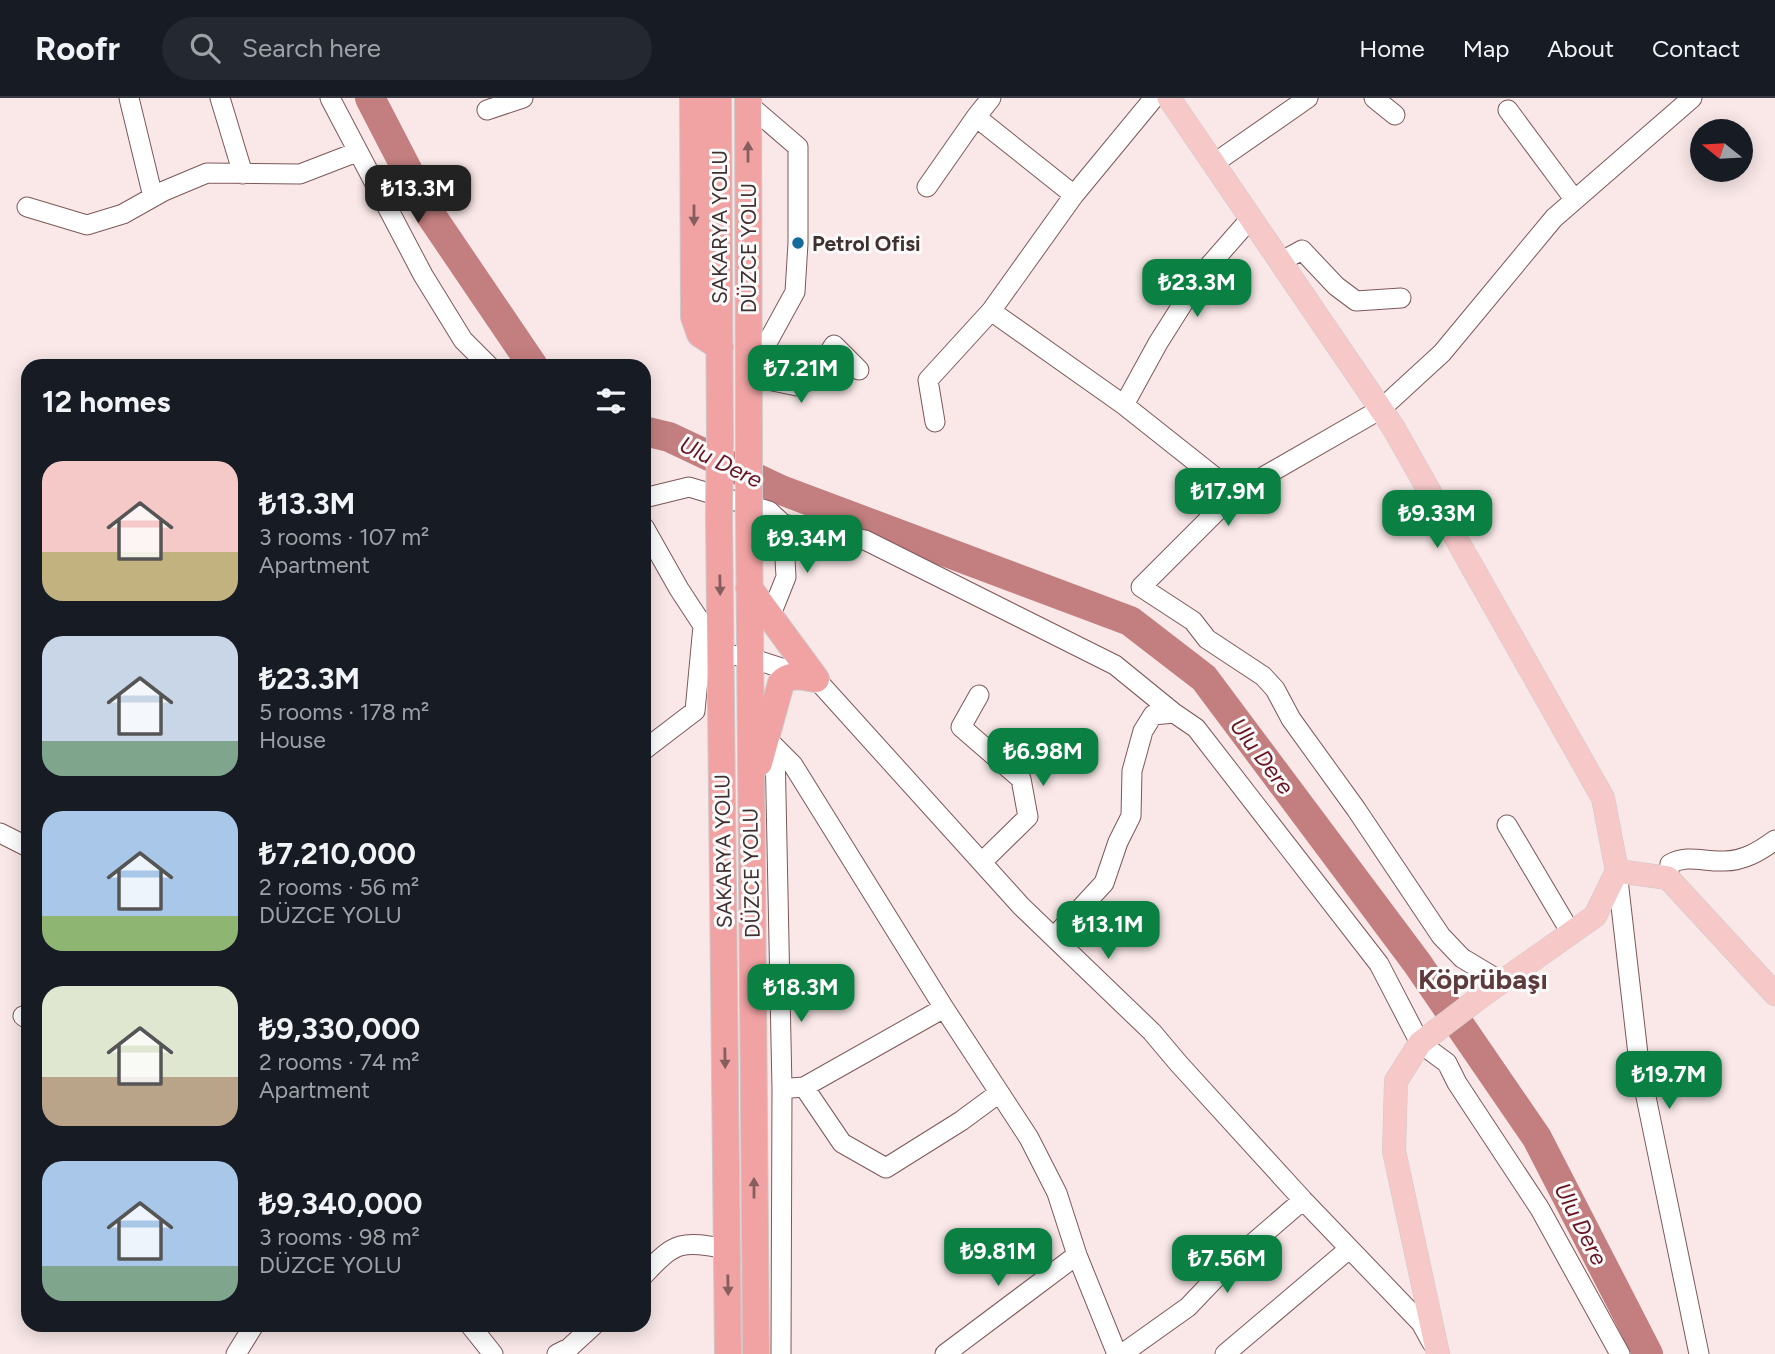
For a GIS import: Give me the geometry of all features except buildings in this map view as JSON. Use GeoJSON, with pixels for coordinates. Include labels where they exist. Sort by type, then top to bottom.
{"type":"FeatureCollection","features":[{"type":"Feature","properties":{"kind":"highway"},"geometry":{"type":"LineString","coordinates":[[694,98],[694,317],[700,334],[720,348]]}},
{"type":"Feature","properties":{"kind":"highway","name":"SAKARYA YOLU"},"geometry":{"type":"LineString","coordinates":[[718,98],[719,517],[728,1354]]}},
{"type":"Feature","properties":{"kind":"highway","name":"DÜZCE YOLU"},"geometry":{"type":"LineString","coordinates":[[748,101],[750,799],[756,1354]]}},
{"type":"Feature","properties":{"kind":"highway"},"geometry":{"type":"LineString","coordinates":[[749,589],[816,679]]}},
{"type":"Feature","properties":{"kind":"highway"},"geometry":{"type":"LineString","coordinates":[[750,799],[771,742],[780,683],[792,676],[816,679]]}},
{"type":"Feature","properties":{"kind":"main road"},"geometry":{"type":"LineString","coordinates":[[1169,98],[1381,409],[1603,798],[1617,871],[1595,916],[1492,988],[1420,1043],[1396,1081],[1394,1151],[1438,1354]]}},
{"type":"Feature","properties":{"kind":"main road"},"geometry":{"type":"LineString","coordinates":[[1617,871],[1668,878],[1775,994]]}},
{"type":"Feature","properties":{"kind":"street"},"geometry":{"type":"LineString","coordinates":[[129,98],[153,197]]}},
{"type":"Feature","properties":{"kind":"street"},"geometry":{"type":"LineString","coordinates":[[220,98],[243,174]]}},
{"type":"Feature","properties":{"kind":"street"},"geometry":{"type":"LineString","coordinates":[[330,98],[423,275],[463,340],[482,359]]}},
{"type":"Feature","properties":{"kind":"street"},"geometry":{"type":"LineString","coordinates":[[487,110],[523,98]]}},
{"type":"Feature","properties":{"kind":"street"},"geometry":{"type":"LineString","coordinates":[[927,187],[991,98]]}},
{"type":"Feature","properties":{"kind":"street"},"geometry":{"type":"LineString","coordinates":[[936,422],[928,380],[948,355],[991,312],[1074,195],[1154,98]]}},
{"type":"Feature","properties":{"kind":"street"},"geometry":{"type":"LineString","coordinates":[[1213,163],[1308,98]]}},
{"type":"Feature","properties":{"kind":"street"},"geometry":{"type":"LineString","coordinates":[[1374,98],[1395,115]]}},
{"type":"Feature","properties":{"kind":"street"},"geometry":{"type":"LineString","coordinates":[[1492,988],[1441,936],[1356,809],[1291,719],[1275,689],[1263,676],[1207,639],[1193,621],[1141,587],[1235,493],[1381,409],[1442,352],[1554,218],[1692,98]]}},
{"type":"Feature","properties":{"kind":"street"},"geometry":{"type":"LineString","coordinates":[[748,101],[798,147],[795,292],[748,376],[797,386],[812,379],[834,345],[859,370]]}},
{"type":"Feature","properties":{"kind":"street"},"geometry":{"type":"LineString","coordinates":[[1508,110],[1574,200]]}},
{"type":"Feature","properties":{"kind":"street"},"geometry":{"type":"LineString","coordinates":[[976,117],[1074,195]]}},
{"type":"Feature","properties":{"kind":"street"},"geometry":{"type":"LineString","coordinates":[[27,206],[86,225],[123,215],[153,197],[207,173],[300,174],[357,152]]}},
{"type":"Feature","properties":{"kind":"street"},"geometry":{"type":"LineString","coordinates":[[1124,405],[1158,343],[1201,275],[1251,218]]}},
{"type":"Feature","properties":{"kind":"street"},"geometry":{"type":"LineString","coordinates":[[1280,262],[1302,250],[1336,286],[1356,301],[1401,298]]}},
{"type":"Feature","properties":{"kind":"street"},"geometry":{"type":"LineString","coordinates":[[991,312],[1124,405],[1235,493]]}},
{"type":"Feature","properties":{"kind":"street"},"geometry":{"type":"LineString","coordinates":[[651,496],[689,486],[769,511],[783,524],[865,540],[1115,665],[1196,729],[1379,964],[1420,1043],[1447,1063],[1457,1083],[1540,1209],[1620,1354]]}},
{"type":"Feature","properties":{"kind":"street"},"geometry":{"type":"LineString","coordinates":[[771,617],[786,577],[783,524]]}},
{"type":"Feature","properties":{"kind":"street"},"geometry":{"type":"LineString","coordinates":[[651,539],[721,653],[750,658],[816,679],[1021,906],[1153,1032],[1303,1200],[1421,1323],[1438,1354]]}},
{"type":"Feature","properties":{"kind":"street"},"geometry":{"type":"LineString","coordinates":[[651,745],[695,711],[703,626]]}},
{"type":"Feature","properties":{"kind":"street"},"geometry":{"type":"LineString","coordinates":[[979,695],[961,727],[1021,779],[1028,817],[982,862]]}},
{"type":"Feature","properties":{"kind":"street"},"geometry":{"type":"LineString","coordinates":[[1054,937],[1104,883],[1118,842],[1131,816],[1132,771],[1143,731],[1153,715],[1174,713]]}},
{"type":"Feature","properties":{"kind":"street"},"geometry":{"type":"LineString","coordinates":[[750,716],[793,765],[944,1008],[1029,1138],[1056,1193],[1077,1255],[1117,1354]]}},
{"type":"Feature","properties":{"kind":"street"},"geometry":{"type":"LineString","coordinates":[[771,742],[782,1089],[781,1354]]}},
{"type":"Feature","properties":{"kind":"street"},"geometry":{"type":"LineString","coordinates":[[1507,825],[1571,933]]}},
{"type":"Feature","properties":{"kind":"street"},"geometry":{"type":"LineString","coordinates":[[0,833],[21,844]]}},
{"type":"Feature","properties":{"kind":"street"},"geometry":{"type":"LineString","coordinates":[[1668,878],[1670,864],[1682,858],[1727,861],[1756,854],[1775,840]]}},
{"type":"Feature","properties":{"kind":"street"},"geometry":{"type":"LineString","coordinates":[[1617,871],[1639,1063],[1699,1354]]}},
{"type":"Feature","properties":{"kind":"street"},"geometry":{"type":"LineString","coordinates":[[782,1089],[804,1087],[944,1008]]}},
{"type":"Feature","properties":{"kind":"street"},"geometry":{"type":"LineString","coordinates":[[804,1087],[842,1143],[886,1168],[961,1121],[999,1093]]}},
{"type":"Feature","properties":{"kind":"street"},"geometry":{"type":"LineString","coordinates":[[1122,1354],[1188,1307],[1230,1263],[1303,1200]]}},
{"type":"Feature","properties":{"kind":"street"},"geometry":{"type":"LineString","coordinates":[[651,1268],[670,1249],[683,1244],[695,1243],[727,1249]]}},
{"type":"Feature","properties":{"kind":"street"},"geometry":{"type":"LineString","coordinates":[[1225,1354],[1349,1249]]}},
{"type":"Feature","properties":{"kind":"street"},"geometry":{"type":"LineString","coordinates":[[945,1354],[1077,1255]]}},
{"type":"Feature","properties":{"kind":"street"},"geometry":{"type":"LineString","coordinates":[[236,1354],[249,1332]]}},
{"type":"Feature","properties":{"kind":"street"},"geometry":{"type":"LineString","coordinates":[[476,1332],[493,1354]]}},
{"type":"Feature","properties":{"kind":"street"},"geometry":{"type":"LineString","coordinates":[[557,1354],[569,1348],[586,1332]]}},
{"type":"Feature","properties":{"kind":"waterway","name":"Ulu Dere"},"geometry":{"type":"LineString","coordinates":[[370,98],[430,214],[528,359]]}},
{"type":"Feature","properties":{"kind":"waterway","name":"Ulu Dere"},"geometry":{"type":"LineString","coordinates":[[651,433],[669,437],[781,490],[1130,621],[1204,678],[1417,963],[1537,1138],[1648,1354]]}},
{"type":"Feature","properties":{"kind":"place","name":"Petrol Ofisi"},"geometry":{"type":"Point","coordinates":[798,243]}},
{"type":"Feature","properties":{"kind":"district","name":"Köprübaşı"},"geometry":{"type":"Point","coordinates":[1483,979]}}]}
